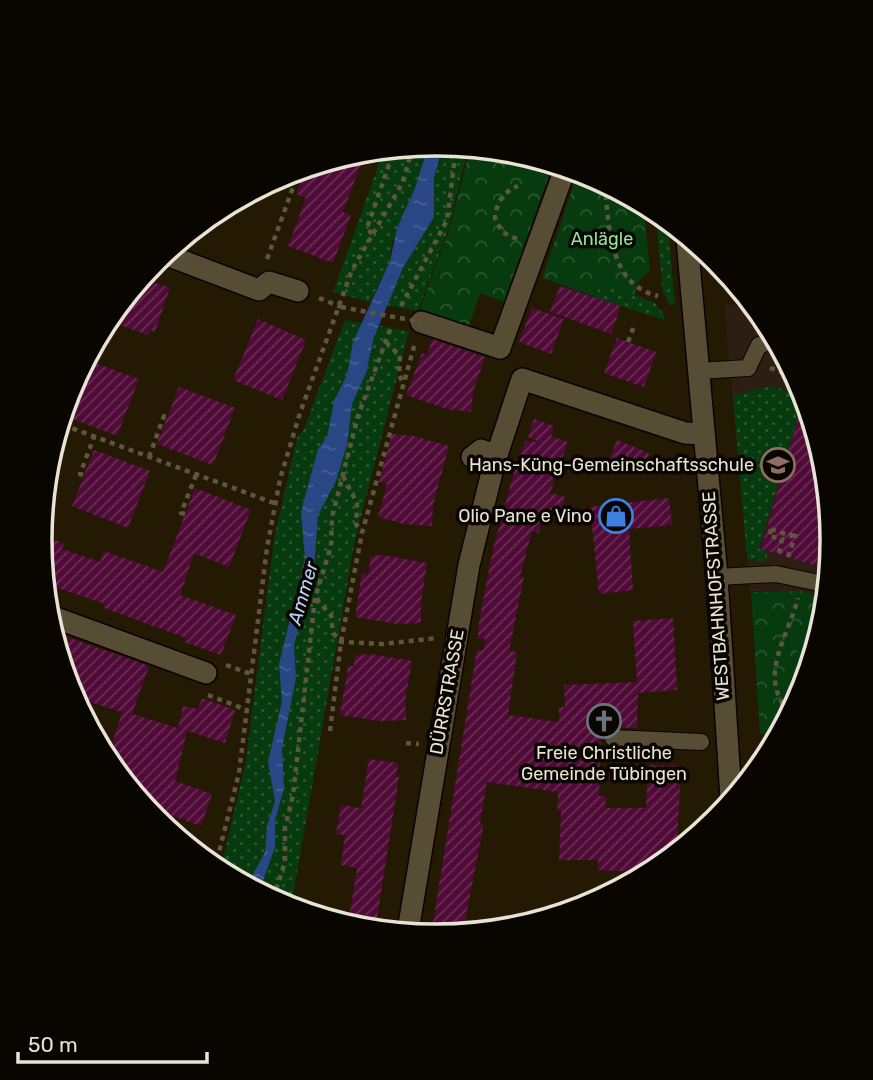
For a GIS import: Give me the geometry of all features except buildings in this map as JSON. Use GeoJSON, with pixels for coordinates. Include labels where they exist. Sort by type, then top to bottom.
{"type":"FeatureCollection","features":[{"type":"Feature","properties":{"kind":"street"},"geometry":{"type":"LineString","coordinates":[[500,348],[562,177]]}},
{"type":"Feature","properties":{"kind":"street","name":"WESTBAHNHOFSTRASSE"},"geometry":{"type":"LineString","coordinates":[[688,249],[716,577],[730,787]]}},
{"type":"Feature","properties":{"kind":"street"},"geometry":{"type":"LineString","coordinates":[[175,258],[259,290],[269,282],[298,291]]}},
{"type":"Feature","properties":{"kind":"street"},"geometry":{"type":"LineString","coordinates":[[421,322],[500,348],[522,379],[685,433],[703,434]]}},
{"type":"Feature","properties":{"kind":"street","name":"DÜRRSTRASSE"},"geometry":{"type":"LineString","coordinates":[[409,923],[469,565],[497,456],[522,379]]}},
{"type":"Feature","properties":{"kind":"street"},"geometry":{"type":"LineString","coordinates":[[472,457],[481,450],[497,456]]}},
{"type":"Feature","properties":{"kind":"street"},"geometry":{"type":"LineString","coordinates":[[61,620],[206,673]]}},
{"type":"Feature","properties":{"kind":"lane"},"geometry":{"type":"LineString","coordinates":[[698,371],[748,368],[758,345],[766,343]]}},
{"type":"Feature","properties":{"kind":"lane"},"geometry":{"type":"LineString","coordinates":[[716,577],[776,574],[818,582]]}},
{"type":"Feature","properties":{"kind":"lane"},"geometry":{"type":"LineString","coordinates":[[613,738],[701,742]]}},
{"type":"Feature","properties":{"kind":"path"},"geometry":{"type":"LineString","coordinates":[[217,855],[239,773],[274,503],[300,412],[341,307],[352,270],[403,183],[410,157]]}},
{"type":"Feature","properties":{"kind":"path"},"geometry":{"type":"LineString","coordinates":[[401,306],[447,220],[455,157]]}},
{"type":"Feature","properties":{"kind":"path"},"geometry":{"type":"LineString","coordinates":[[372,234],[367,228],[391,159]]}},
{"type":"Feature","properties":{"kind":"path"},"geometry":{"type":"LineString","coordinates":[[256,289],[295,183]]}},
{"type":"Feature","properties":{"kind":"path"},"geometry":{"type":"LineString","coordinates":[[518,186],[510,189],[500,201],[496,209],[497,227],[502,232],[537,247]]}},
{"type":"Feature","properties":{"kind":"path"},"geometry":{"type":"LineString","coordinates":[[606,196],[620,266],[635,288],[658,296]]}},
{"type":"Feature","properties":{"kind":"path"},"geometry":{"type":"LineString","coordinates":[[330,732],[341,642],[362,533],[421,322],[341,307]]}},
{"type":"Feature","properties":{"kind":"path"},"geometry":{"type":"LineString","coordinates":[[628,342],[634,326]]}},
{"type":"Feature","properties":{"kind":"path"},"geometry":{"type":"LineString","coordinates":[[276,888],[285,862],[285,828],[293,795],[315,598],[331,547],[332,517],[372,371],[391,327]]}},
{"type":"Feature","properties":{"kind":"path"},"geometry":{"type":"LineString","coordinates":[[386,342],[400,356],[399,375],[403,383]]}},
{"type":"Feature","properties":{"kind":"path"},"geometry":{"type":"LineString","coordinates":[[771,368],[782,372]]}},
{"type":"Feature","properties":{"kind":"path"},"geometry":{"type":"LineString","coordinates":[[149,457],[164,416],[167,417]]}},
{"type":"Feature","properties":{"kind":"path"},"geometry":{"type":"LineString","coordinates":[[70,428],[274,503]]}},
{"type":"Feature","properties":{"kind":"path"},"geometry":{"type":"LineString","coordinates":[[83,475],[80,474],[94,438]]}},
{"type":"Feature","properties":{"kind":"path"},"geometry":{"type":"LineString","coordinates":[[184,514],[181,513],[196,475]]}},
{"type":"Feature","properties":{"kind":"path"},"geometry":{"type":"LineString","coordinates":[[343,475],[357,503],[356,524],[362,533]]}},
{"type":"Feature","properties":{"kind":"path"},"geometry":{"type":"LineString","coordinates":[[776,574],[782,539],[769,536],[771,529],[791,536],[794,534],[790,551]]}},
{"type":"Feature","properties":{"kind":"path"},"geometry":{"type":"LineString","coordinates":[[784,704],[776,692],[773,677],[796,606],[800,577]]}},
{"type":"Feature","properties":{"kind":"path"},"geometry":{"type":"LineString","coordinates":[[315,598],[331,615],[333,633],[341,642],[383,644],[433,638]]}},
{"type":"Feature","properties":{"kind":"path"},"geometry":{"type":"LineString","coordinates":[[206,673],[210,697],[247,710]]}},
{"type":"Feature","properties":{"kind":"shaded area","name":"Hans-Küng-Gemeinschaftsschule"},"geometry":{"type":"Polygon","coordinates":[[[724,302],[743,308],[781,370],[807,441],[820,515],[820,565],[816,596],[800,591],[750,591],[724,302]]]}},
{"type":"Feature","properties":{"kind":"green space"},"geometry":{"type":"Polygon","coordinates":[[[424,156],[415,188],[392,243],[390,261],[370,302],[333,292],[380,160],[424,156]]]}},
{"type":"Feature","properties":{"kind":"green space"},"geometry":{"type":"Polygon","coordinates":[[[441,156],[466,157],[447,233],[418,311],[386,305],[396,281],[434,217],[434,178],[441,156]]]}},
{"type":"Feature","properties":{"kind":"green space"},"geometry":{"type":"Polygon","coordinates":[[[468,157],[511,163],[550,173],[504,302],[480,293],[469,326],[420,309],[448,233],[468,157]]]}},
{"type":"Feature","properties":{"kind":"green space","name":"Anlägle"},"geometry":{"type":"Polygon","coordinates":[[[575,182],[645,218],[650,270],[637,283],[634,295],[603,284],[593,296],[542,278],[575,182]]]}},
{"type":"Feature","properties":{"kind":"green space"},"geometry":{"type":"Polygon","coordinates":[[[657,226],[669,234],[675,305],[670,305],[663,292],[657,226]]]}},
{"type":"Feature","properties":{"kind":"green space"},"geometry":{"type":"Polygon","coordinates":[[[586,275],[637,283],[633,294],[655,303],[665,316],[664,320],[594,297],[586,275]]]}},
{"type":"Feature","properties":{"kind":"green space"},"geometry":{"type":"Polygon","coordinates":[[[345,320],[409,331],[355,540],[293,896],[244,873],[223,859],[246,760],[274,539],[297,438],[304,429],[345,320]]]}},
{"type":"Feature","properties":{"kind":"green space"},"geometry":{"type":"Polygon","coordinates":[[[773,386],[791,392],[799,414],[759,549],[768,552],[765,563],[747,558],[733,395],[773,386]]]}},
{"type":"Feature","properties":{"kind":"green space"},"geometry":{"type":"Polygon","coordinates":[[[800,591],[816,596],[800,663],[781,710],[768,734],[760,734],[751,592],[800,591]]]}},
{"type":"Feature","properties":{"kind":"green space"},"geometry":{"type":"Polygon","coordinates":[[[803,633],[808,634],[791,687],[784,703],[781,702],[803,633]]]}},
{"type":"Feature","properties":{"kind":"water","name":"Ammer"},"geometry":{"type":"Polygon","coordinates":[[[425,156],[440,156],[434,178],[434,217],[403,268],[374,337],[366,373],[352,404],[347,445],[336,481],[318,515],[314,569],[294,645],[296,678],[282,748],[284,788],[275,820],[275,847],[263,882],[252,877],[265,852],[267,826],[275,801],[268,762],[282,701],[279,664],[305,558],[301,512],[318,449],[327,437],[334,401],[347,375],[353,342],[390,261],[397,228],[415,188],[425,156]]]}},
{"type":"Feature","properties":{"kind":"place","name":"Hans-Küng-Gemeinschaftsschule"},"geometry":{"type":"Point","coordinates":[778,465]}},
{"type":"Feature","properties":{"kind":"place","name":"Olio Pane e Vino"},"geometry":{"type":"Point","coordinates":[616,516]}},
{"type":"Feature","properties":{"kind":"place","name":"Freie Christliche Gemeinde Tübingen"},"geometry":{"type":"Point","coordinates":[604,721]}}]}
